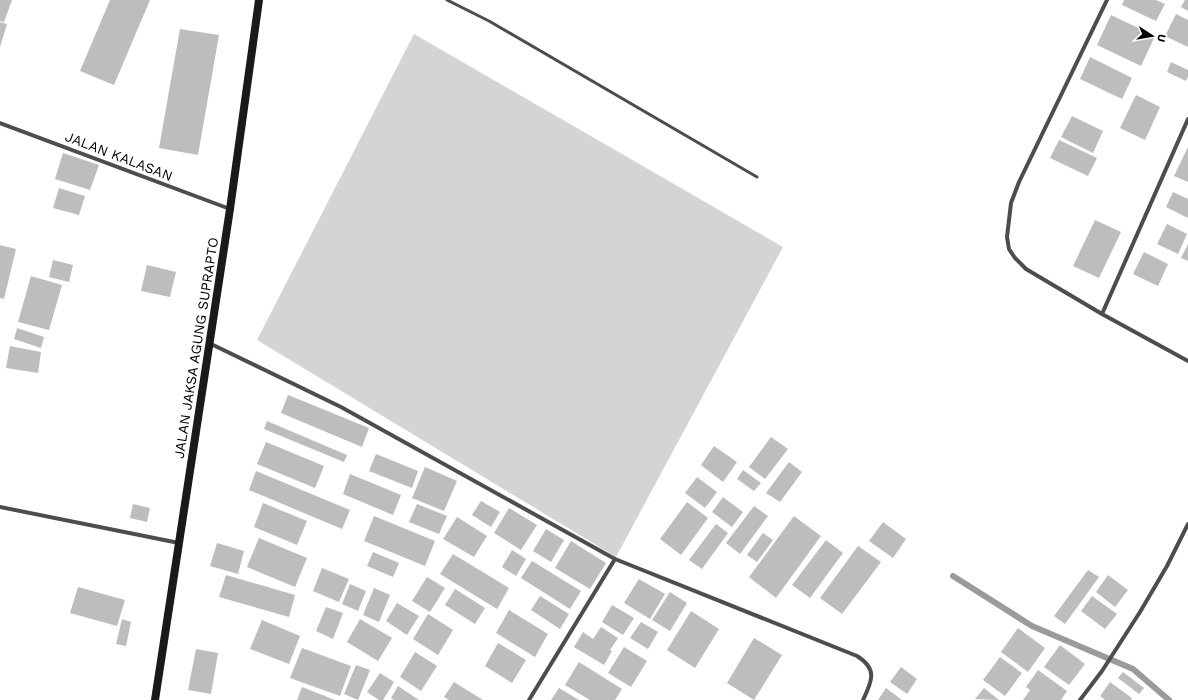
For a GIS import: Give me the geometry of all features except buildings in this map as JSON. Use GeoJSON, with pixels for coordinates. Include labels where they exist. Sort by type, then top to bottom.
{"type":"FeatureCollection","features":[{"type":"Feature","properties":{"kind":"main road","name":"JALAN JAKSA AGUNG SUPRAPTO"},"geometry":{"type":"LineString","coordinates":[[155,700],[230,209],[259,0]]}},
{"type":"Feature","properties":{"kind":"street"},"geometry":{"type":"LineString","coordinates":[[1108,0],[1019,182],[1011,203],[1006,237],[1009,249],[1015,258],[1026,269],[1102,314],[1188,361]]}},
{"type":"Feature","properties":{"kind":"street"},"geometry":{"type":"LineString","coordinates":[[1102,314],[1188,119]]}},
{"type":"Feature","properties":{"kind":"street","name":"JALAN KALASAN"},"geometry":{"type":"LineString","coordinates":[[0,123],[230,209]]}},
{"type":"Feature","properties":{"kind":"street"},"geometry":{"type":"LineString","coordinates":[[209,343],[340,407],[615,559],[857,656],[868,665],[872,671],[870,682],[863,700]]}},
{"type":"Feature","properties":{"kind":"street"},"geometry":{"type":"LineString","coordinates":[[0,507],[180,543]]}},
{"type":"Feature","properties":{"kind":"street"},"geometry":{"type":"LineString","coordinates":[[1080,700],[1102,671],[1140,612],[1167,566],[1188,524]]}},
{"type":"Feature","properties":{"kind":"street"},"geometry":{"type":"LineString","coordinates":[[529,700],[615,559]]}},
{"type":"Feature","properties":{"kind":"lane"},"geometry":{"type":"LineString","coordinates":[[447,0],[489,21],[757,177]]}},
{"type":"Feature","properties":{"kind":"shaded area"},"geometry":{"type":"Polygon","coordinates":[[[414,34],[783,247],[616,557],[257,340],[414,34]]]}},
{"type":"Feature","properties":{"kind":"waterway"},"geometry":{"type":"LineString","coordinates":[[953,576],[1032,626],[1133,669],[1169,700]]}}]}
